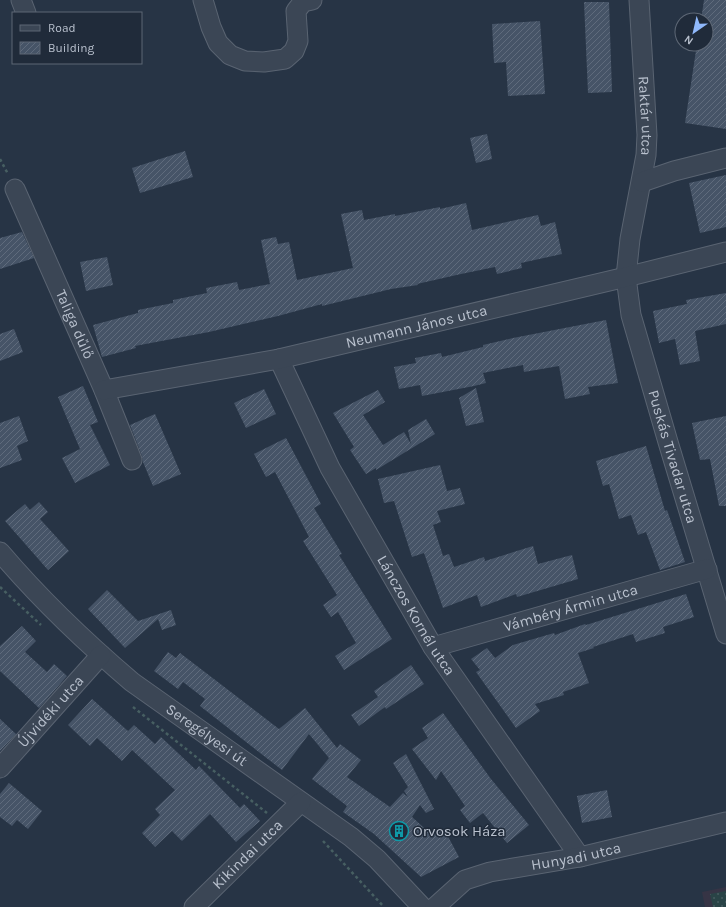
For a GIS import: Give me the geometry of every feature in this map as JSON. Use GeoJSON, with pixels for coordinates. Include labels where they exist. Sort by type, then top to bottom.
{"type":"FeatureCollection","features":[{"type":"Feature","properties":{"kind":"street"},"geometry":{"type":"LineString","coordinates":[[21,0],[26,12]]}},
{"type":"Feature","properties":{"kind":"street"},"geometry":{"type":"LineString","coordinates":[[203,0],[211,27],[218,42],[230,55],[245,61],[264,62],[285,59],[294,51],[298,41],[296,11],[303,2],[312,0]]}},
{"type":"Feature","properties":{"kind":"street","name":"Raktár utca"},"geometry":{"type":"LineString","coordinates":[[626,277],[630,239],[646,156],[647,135],[639,0]]}},
{"type":"Feature","properties":{"kind":"street"},"geometry":{"type":"LineString","coordinates":[[642,182],[674,171],[726,158]]}},
{"type":"Feature","properties":{"kind":"street","name":"Taliga dűlő"},"geometry":{"type":"LineString","coordinates":[[15,189],[104,390],[132,460]]}},
{"type":"Feature","properties":{"kind":"street","name":"Neumann János utca"},"geometry":{"type":"LineString","coordinates":[[104,390],[279,359],[726,252]]}},
{"type":"Feature","properties":{"kind":"street","name":"Puskás Tivadar utca"},"geometry":{"type":"LineString","coordinates":[[626,277],[631,315],[726,634]]}},
{"type":"Feature","properties":{"kind":"street","name":"Lánczos Kornél utca"},"geometry":{"type":"LineString","coordinates":[[279,359],[330,468],[433,647],[580,856]]}},
{"type":"Feature","properties":{"kind":"street","name":"Seregélyesi út"},"geometry":{"type":"LineString","coordinates":[[0,552],[47,602],[101,655],[132,682],[351,837],[377,860],[422,907]]}},
{"type":"Feature","properties":{"kind":"street","name":"Vámbéry Ármin utca"},"geometry":{"type":"LineString","coordinates":[[433,647],[707,569]]}},
{"type":"Feature","properties":{"kind":"street","name":"Újvidéki utca"},"geometry":{"type":"LineString","coordinates":[[0,768],[101,655]]}},
{"type":"Feature","properties":{"kind":"street","name":"Kikindai utca"},"geometry":{"type":"LineString","coordinates":[[194,907],[301,802]]}},
{"type":"Feature","properties":{"kind":"street","name":"Hunyadi utca"},"geometry":{"type":"LineString","coordinates":[[435,907],[465,880],[490,872],[580,856],[726,822]]}},
{"type":"Feature","properties":{"kind":"path"},"geometry":{"type":"LineString","coordinates":[[323,841],[384,907]]}},
{"type":"Feature","properties":{"kind":"shaded area"},"geometry":{"type":"Polygon","coordinates":[[[726,887],[726,907],[705,907],[702,892],[726,887]]]}},
{"type":"Feature","properties":{"kind":"green space"},"geometry":{"type":"Polygon","coordinates":[[[726,891],[726,907],[713,907],[710,894],[726,891]]]}},
{"type":"Feature","properties":{"kind":"building"},"geometry":{"type":"Polygon","coordinates":[[[704,0],[726,0],[726,129],[685,123],[696,52],[714,52],[714,12],[702,12],[704,0]]]}},
{"type":"Feature","properties":{"kind":"building"},"geometry":{"type":"Polygon","coordinates":[[[584,2],[609,2],[612,92],[588,93],[584,2]]]}},
{"type":"Feature","properties":{"kind":"building"},"geometry":{"type":"Polygon","coordinates":[[[540,21],[545,94],[508,96],[506,62],[494,63],[492,24],[540,21]]]}},
{"type":"Feature","properties":{"kind":"building"},"geometry":{"type":"Polygon","coordinates":[[[487,134],[492,159],[476,163],[470,138],[487,134]]]}},
{"type":"Feature","properties":{"kind":"building"},"geometry":{"type":"Polygon","coordinates":[[[185,151],[193,177],[140,193],[132,168],[185,151]]]}},
{"type":"Feature","properties":{"kind":"building"},"geometry":{"type":"Polygon","coordinates":[[[726,175],[726,227],[700,233],[689,183],[726,175]]]}},
{"type":"Feature","properties":{"kind":"building"},"geometry":{"type":"Polygon","coordinates":[[[466,203],[472,230],[538,215],[541,226],[555,222],[562,254],[521,263],[522,268],[497,274],[495,267],[461,274],[322,306],[322,304],[209,332],[135,346],[136,348],[102,357],[93,325],[138,313],[138,310],[173,303],[173,300],[207,293],[206,288],[237,282],[239,290],[270,284],[261,240],[276,237],[278,244],[289,242],[297,280],[353,268],[341,214],[362,210],[364,220],[395,214],[395,216],[440,207],[440,209],[466,203]]]}},
{"type":"Feature","properties":{"kind":"building"},"geometry":{"type":"Polygon","coordinates":[[[22,232],[34,258],[0,269],[0,238],[22,232]]]}},
{"type":"Feature","properties":{"kind":"building"},"geometry":{"type":"Polygon","coordinates":[[[107,257],[113,285],[86,291],[80,262],[107,257]]]}},
{"type":"Feature","properties":{"kind":"building"},"geometry":{"type":"Polygon","coordinates":[[[726,293],[726,324],[695,331],[700,361],[680,365],[675,339],[659,343],[653,311],[687,304],[686,300],[726,293]]]}},
{"type":"Feature","properties":{"kind":"building"},"geometry":{"type":"Polygon","coordinates":[[[606,320],[618,383],[588,387],[590,394],[565,399],[559,366],[524,372],[523,365],[483,373],[486,383],[474,386],[422,396],[420,385],[399,389],[394,367],[416,363],[415,358],[441,353],[442,357],[513,338],[606,320]]]}},
{"type":"Feature","properties":{"kind":"building"},"geometry":{"type":"Polygon","coordinates":[[[14,329],[23,352],[0,361],[0,334],[14,329]]]}},
{"type":"Feature","properties":{"kind":"building"},"geometry":{"type":"Polygon","coordinates":[[[83,386],[98,422],[90,425],[110,465],[75,483],[62,458],[80,449],[58,397],[83,386]]]}},
{"type":"Feature","properties":{"kind":"building"},"geometry":{"type":"Polygon","coordinates":[[[476,388],[484,422],[466,426],[459,398],[476,388]]]}},
{"type":"Feature","properties":{"kind":"building"},"geometry":{"type":"Polygon","coordinates":[[[264,389],[276,414],[246,428],[234,403],[264,389]]]}},
{"type":"Feature","properties":{"kind":"building"},"geometry":{"type":"Polygon","coordinates":[[[378,390],[385,402],[363,415],[383,445],[404,432],[411,444],[408,430],[426,419],[435,434],[376,470],[376,468],[366,474],[350,450],[354,447],[333,413],[378,390]]]}},
{"type":"Feature","properties":{"kind":"building"},"geometry":{"type":"Polygon","coordinates":[[[155,414],[181,474],[153,486],[130,425],[155,414]]]}},
{"type":"Feature","properties":{"kind":"building"},"geometry":{"type":"Polygon","coordinates":[[[19,416],[28,441],[17,446],[22,460],[0,468],[0,423],[19,416]]]}},
{"type":"Feature","properties":{"kind":"building"},"geometry":{"type":"Polygon","coordinates":[[[726,416],[726,506],[719,506],[710,459],[700,460],[692,423],[726,416]]]}},
{"type":"Feature","properties":{"kind":"building"},"geometry":{"type":"Polygon","coordinates":[[[286,438],[321,504],[314,508],[342,554],[339,555],[392,639],[344,670],[335,656],[356,643],[338,612],[331,617],[323,605],[337,595],[303,541],[309,537],[275,472],[266,477],[254,454],[286,438]]]}},
{"type":"Feature","properties":{"kind":"building"},"geometry":{"type":"Polygon","coordinates":[[[646,446],[665,511],[667,510],[685,562],[660,570],[646,532],[638,535],[631,515],[619,519],[609,484],[603,486],[596,461],[646,446]]]}},
{"type":"Feature","properties":{"kind":"building"},"geometry":{"type":"Polygon","coordinates":[[[440,465],[447,491],[460,488],[465,504],[437,511],[441,522],[433,525],[443,556],[449,554],[454,567],[484,557],[485,561],[533,546],[538,564],[572,555],[578,579],[517,597],[516,594],[481,607],[477,595],[443,608],[424,553],[412,557],[394,501],[384,503],[378,479],[440,465]]]}},
{"type":"Feature","properties":{"kind":"building"},"geometry":{"type":"Polygon","coordinates":[[[39,502],[48,512],[40,519],[69,551],[48,570],[5,521],[25,504],[30,510],[39,502]]]}},
{"type":"Feature","properties":{"kind":"building"},"geometry":{"type":"Polygon","coordinates":[[[107,590],[138,621],[171,610],[176,625],[162,630],[158,619],[125,648],[88,609],[107,590]]]}},
{"type":"Feature","properties":{"kind":"building"},"geometry":{"type":"Polygon","coordinates":[[[686,594],[694,617],[663,627],[665,633],[636,642],[633,634],[578,653],[589,683],[563,692],[564,695],[535,704],[540,711],[516,728],[476,672],[480,670],[471,659],[487,648],[495,658],[513,645],[554,633],[555,635],[585,624],[586,625],[686,594]]]}},
{"type":"Feature","properties":{"kind":"building"},"geometry":{"type":"Polygon","coordinates":[[[22,626],[36,641],[25,652],[47,672],[54,664],[67,676],[39,708],[0,671],[0,646],[22,626]]]}},
{"type":"Feature","properties":{"kind":"building"},"geometry":{"type":"Polygon","coordinates":[[[168,652],[176,658],[180,653],[279,729],[305,708],[337,748],[340,744],[361,760],[347,777],[390,807],[403,793],[408,797],[404,791],[408,787],[393,763],[406,754],[434,809],[426,813],[420,805],[412,817],[432,835],[444,829],[459,857],[421,877],[374,834],[343,812],[347,806],[312,779],[329,758],[309,734],[282,770],[200,706],[205,699],[183,682],[178,689],[154,671],[168,652]]]}},
{"type":"Feature","properties":{"kind":"building"},"geometry":{"type":"Polygon","coordinates":[[[411,665],[424,684],[386,709],[385,707],[359,726],[351,715],[378,697],[374,691],[411,665]]]}},
{"type":"Feature","properties":{"kind":"building"},"geometry":{"type":"Polygon","coordinates":[[[92,699],[128,731],[134,725],[155,744],[161,737],[196,770],[199,766],[240,808],[244,804],[260,821],[236,842],[210,814],[182,841],[172,831],[155,847],[142,833],[160,815],[155,809],[175,790],[132,750],[122,761],[97,738],[90,746],[68,725],[92,699]]]}},
{"type":"Feature","properties":{"kind":"building"},"geometry":{"type":"Polygon","coordinates":[[[443,713],[491,779],[529,825],[507,843],[483,813],[470,823],[460,810],[465,806],[441,771],[436,780],[412,749],[428,738],[422,728],[443,713]]]}},
{"type":"Feature","properties":{"kind":"building"},"geometry":{"type":"Polygon","coordinates":[[[0,719],[16,734],[0,751],[0,719]]]}},
{"type":"Feature","properties":{"kind":"building"},"geometry":{"type":"Polygon","coordinates":[[[9,783],[42,811],[28,829],[17,820],[12,826],[0,817],[0,794],[9,783]]]}},
{"type":"Feature","properties":{"kind":"building"},"geometry":{"type":"Polygon","coordinates":[[[607,790],[612,817],[582,823],[577,796],[607,790]]]}},
{"type":"Feature","properties":{"kind":"place","name":"Orvosok Háza"},"geometry":{"type":"Point","coordinates":[399,831]}}]}
